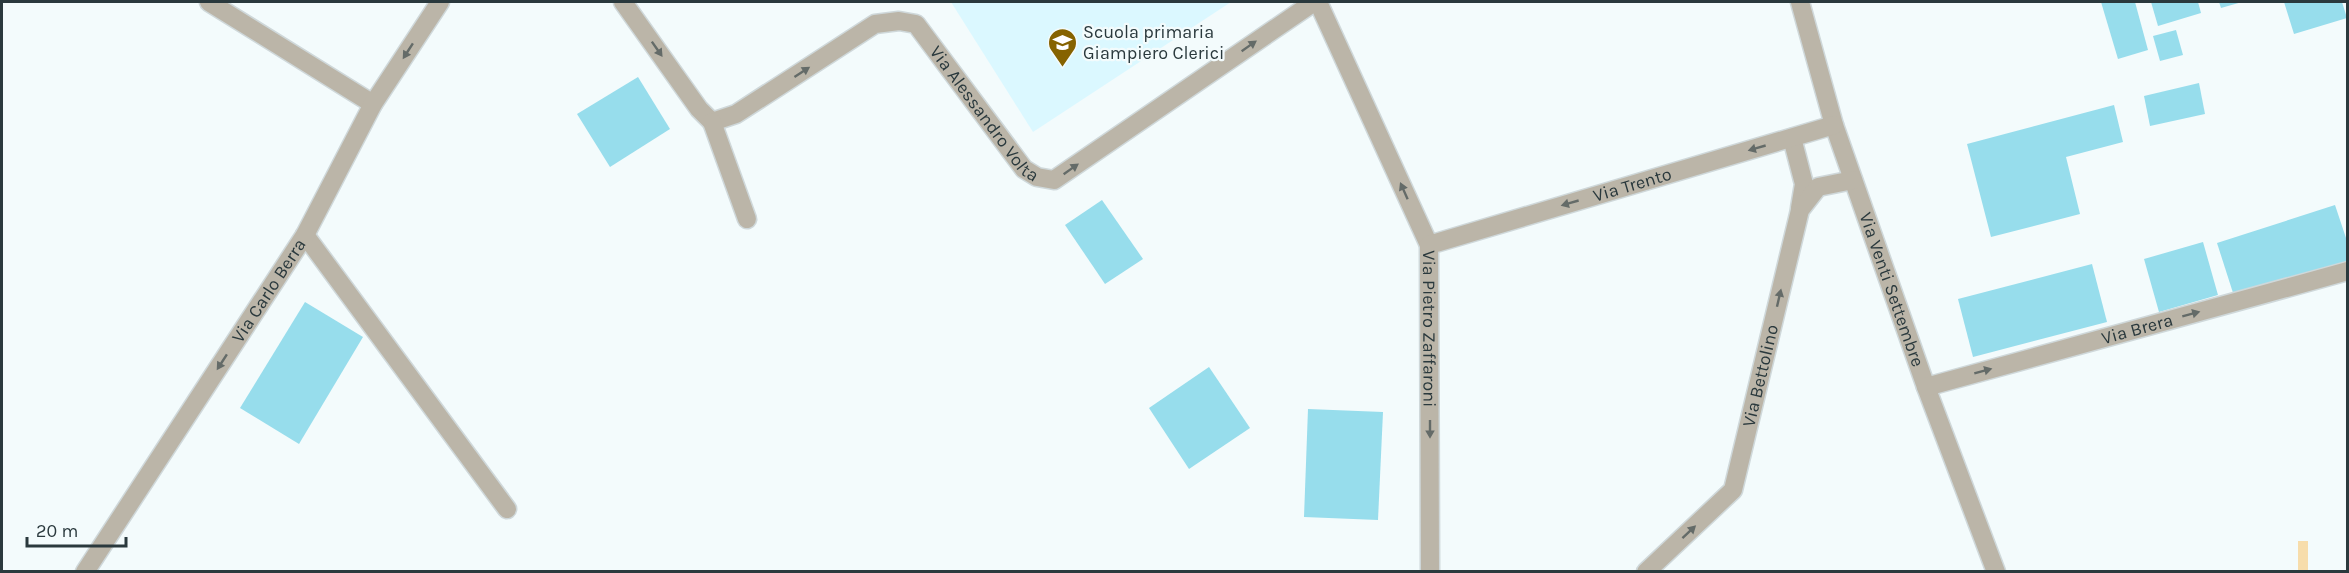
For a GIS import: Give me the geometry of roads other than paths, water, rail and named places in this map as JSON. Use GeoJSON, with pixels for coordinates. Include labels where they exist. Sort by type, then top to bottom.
{"type":"FeatureCollection","features":[{"type":"Feature","properties":{"kind":"street"},"geometry":{"type":"LineString","coordinates":[[209,2],[373,104]]}},
{"type":"Feature","properties":{"kind":"street","name":"Via Carlo Berra"},"geometry":{"type":"LineString","coordinates":[[86,572],[305,235],[373,104],[440,2]]}},
{"type":"Feature","properties":{"kind":"street"},"geometry":{"type":"LineString","coordinates":[[623,2],[699,109],[712,122],[747,219]]}},
{"type":"Feature","properties":{"kind":"street","name":"Via Alessandro Volta"},"geometry":{"type":"LineString","coordinates":[[712,122],[736,114],[875,24],[899,21],[916,24],[1024,169],[1037,177],[1054,180],[1316,2]]}},
{"type":"Feature","properties":{"kind":"street","name":"Via Pietro Zaffaroni"},"geometry":{"type":"LineString","coordinates":[[1316,2],[1429,245],[1430,572]]}},
{"type":"Feature","properties":{"kind":"street","name":"Via Venti Settembre"},"geometry":{"type":"LineString","coordinates":[[1800,2],[1834,125],[1926,387],[1996,572]]}},
{"type":"Feature","properties":{"kind":"street","name":"Via Trento"},"geometry":{"type":"LineString","coordinates":[[1429,245],[1834,125]]}},
{"type":"Feature","properties":{"kind":"street"},"geometry":{"type":"LineString","coordinates":[[1792,138],[1804,184],[1800,210]]}},
{"type":"Feature","properties":{"kind":"street","name":"Via Bettolino"},"geometry":{"type":"LineString","coordinates":[[1646,572],[1733,490],[1800,210],[1818,186],[1853,180]]}},
{"type":"Feature","properties":{"kind":"street"},"geometry":{"type":"LineString","coordinates":[[305,235],[507,509]]}},
{"type":"Feature","properties":{"kind":"street","name":"Via Brera"},"geometry":{"type":"LineString","coordinates":[[1926,387],[2348,270]]}},
{"type":"Feature","properties":{"kind":"place","name":"Scuola primaria Giampiero Clerici"},"geometry":{"type":"Point","coordinates":[1062,68]}}]}
